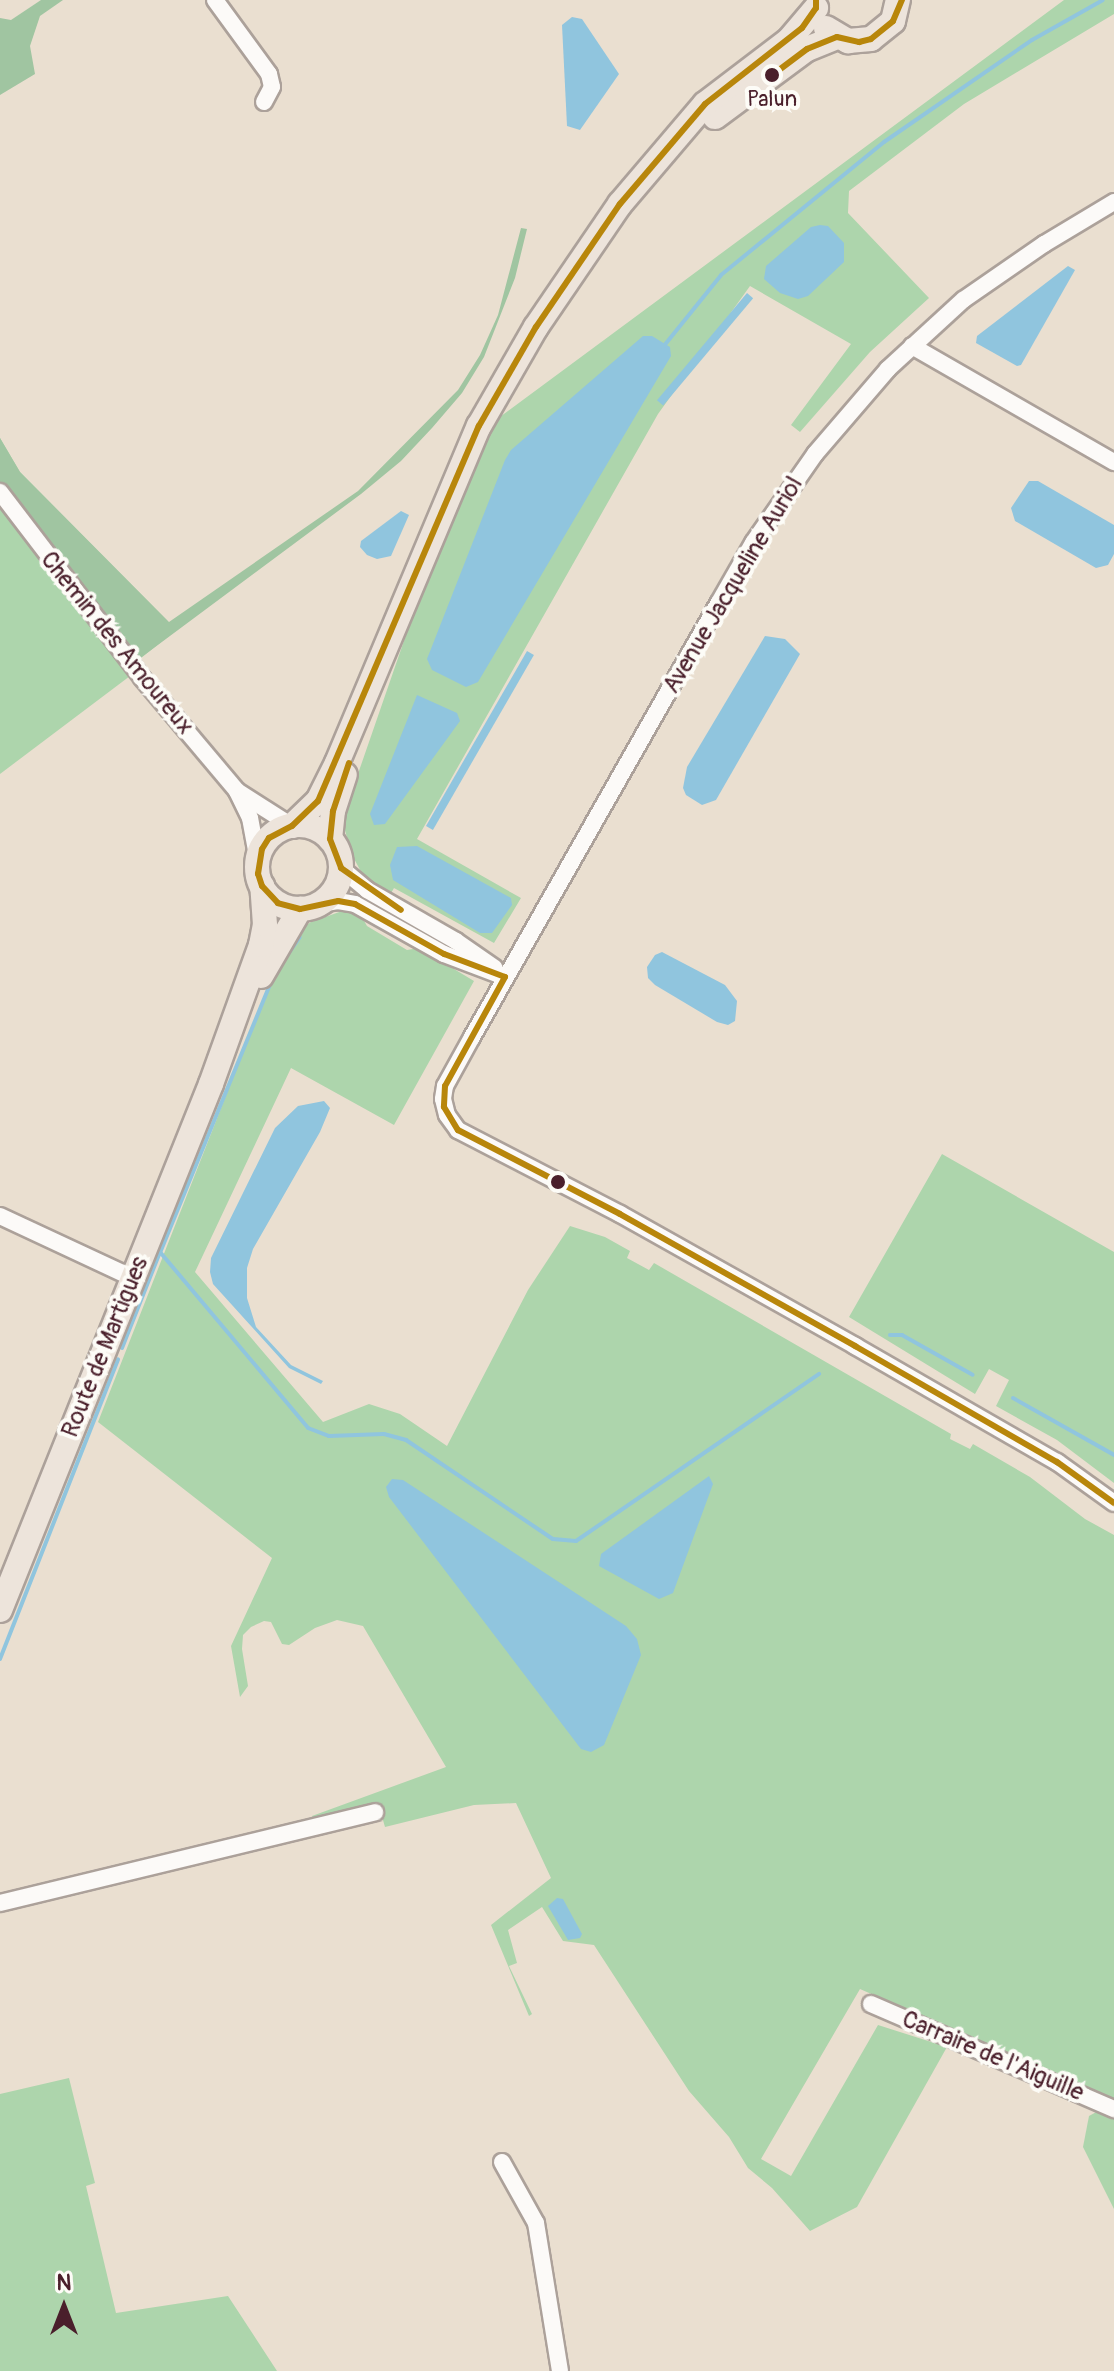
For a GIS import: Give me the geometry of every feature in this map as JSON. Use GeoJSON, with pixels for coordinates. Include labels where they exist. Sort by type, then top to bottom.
{"type":"FeatureCollection","features":[{"type":"Feature","properties":{"kind":"main road"},"geometry":{"type":"LineString","coordinates":[[816,4],[825,27],[837,37],[859,42],[871,39],[893,21],[899,2]]}},
{"type":"Feature","properties":{"kind":"main road"},"geometry":{"type":"LineString","coordinates":[[292,826],[319,830],[330,839],[340,857],[341,868],[335,889],[310,906],[278,903],[262,886],[258,861],[269,838],[292,826],[318,801],[422,554],[497,392],[580,259],[620,204],[665,155],[705,104],[789,40],[816,4]]}},
{"type":"Feature","properties":{"kind":"main road"},"geometry":{"type":"LineString","coordinates":[[665,155],[807,49],[837,37]]}},
{"type":"Feature","properties":{"kind":"main road"},"geometry":{"type":"LineString","coordinates":[[330,839],[333,811],[382,655]]}},
{"type":"Feature","properties":{"kind":"main road","name":"Route de Martigues"},"geometry":{"type":"LineString","coordinates":[[0,1610],[211,1084],[261,945],[265,925],[262,886]]}},
{"type":"Feature","properties":{"kind":"main road","name":"Route de Martigues"},"geometry":{"type":"LineString","coordinates":[[211,1084],[263,971],[310,906]]}},
{"type":"Feature","properties":{"kind":"street"},"geometry":{"type":"LineString","coordinates":[[215,0],[269,74],[271,92],[264,102]]}},
{"type":"Feature","properties":{"kind":"street","name":"Avenue Jacqueline Auriol"},"geometry":{"type":"LineString","coordinates":[[1114,202],[1044,244],[963,300],[865,394],[815,454],[753,543],[505,977],[445,1086],[444,1107],[458,1130],[620,1214],[855,1346],[1057,1462],[1114,1503]]}},
{"type":"Feature","properties":{"kind":"street"},"geometry":{"type":"LineString","coordinates":[[912,346],[1114,462]]}},
{"type":"Feature","properties":{"kind":"street","name":"Chemin des Amoureux"},"geometry":{"type":"LineString","coordinates":[[0,492],[142,678],[237,791],[250,818],[258,861]]}},
{"type":"Feature","properties":{"kind":"street","name":"Chemin des Amoureux"},"geometry":{"type":"LineString","coordinates":[[237,791],[292,826]]}},
{"type":"Feature","properties":{"kind":"street"},"geometry":{"type":"LineString","coordinates":[[341,868],[367,890],[456,941],[505,977]]}},
{"type":"Feature","properties":{"kind":"street"},"geometry":{"type":"LineString","coordinates":[[310,906],[338,901],[355,904],[444,954],[505,977]]}},
{"type":"Feature","properties":{"kind":"street"},"geometry":{"type":"LineString","coordinates":[[0,1216],[133,1278]]}},
{"type":"Feature","properties":{"kind":"street"},"geometry":{"type":"LineString","coordinates":[[0,1903],[375,1812]]}},
{"type":"Feature","properties":{"kind":"street","name":"Carraire de l'Aiguille"},"geometry":{"type":"LineString","coordinates":[[871,2004],[1114,2109]]}},
{"type":"Feature","properties":{"kind":"street"},"geometry":{"type":"LineString","coordinates":[[502,2162],[536,2223],[560,2371]]}},
{"type":"Feature","properties":{"kind":"green space"},"geometry":{"type":"Polygon","coordinates":[[[41,0],[63,0],[40,16],[30,46],[35,74],[0,95],[0,18],[11,20],[41,0]]]}},
{"type":"Feature","properties":{"kind":"green space"},"geometry":{"type":"Polygon","coordinates":[[[1064,0],[1114,0],[1114,14],[964,104],[849,191],[848,213],[929,298],[870,352],[800,432],[791,425],[851,344],[750,286],[658,414],[417,839],[521,898],[494,943],[394,888],[390,895],[365,879],[352,855],[342,820],[433,557],[493,422],[1064,0]]]}},
{"type":"Feature","properties":{"kind":"green space"},"geometry":{"type":"Polygon","coordinates":[[[521,228],[527,229],[515,278],[484,357],[462,393],[432,428],[401,461],[361,494],[135,662],[0,485],[0,438],[20,472],[169,622],[358,491],[458,390],[480,355],[498,315],[521,228]]]}},
{"type":"Feature","properties":{"kind":"green space"},"geometry":{"type":"Polygon","coordinates":[[[0,438],[20,472],[176,630],[136,662],[130,676],[0,774],[0,438]]]}},
{"type":"Feature","properties":{"kind":"green space"},"geometry":{"type":"Polygon","coordinates":[[[345,910],[359,912],[367,926],[407,950],[419,948],[474,981],[394,1125],[291,1068],[195,1272],[323,1422],[369,1404],[400,1414],[447,1446],[528,1290],[570,1226],[605,1237],[630,1251],[627,1258],[649,1270],[654,1263],[951,1434],[950,1439],[970,1449],[973,1444],[1030,1477],[1085,1519],[1114,1535],[1114,2101],[860,1989],[761,2159],[791,2176],[878,2025],[947,2047],[857,2207],[810,2231],[772,2188],[748,2168],[729,2137],[689,2091],[594,1945],[563,1941],[542,1907],[508,1930],[517,1963],[509,1966],[532,2014],[529,2016],[491,1925],[551,1878],[516,1803],[474,1805],[385,1827],[378,1803],[313,1819],[312,1816],[446,1767],[363,1626],[337,1620],[315,1628],[289,1645],[282,1644],[271,1622],[264,1621],[251,1627],[243,1635],[248,1686],[240,1697],[231,1646],[272,1558],[98,1422],[276,968],[294,933],[311,922],[345,910]]]}},
{"type":"Feature","properties":{"kind":"green space"},"geometry":{"type":"Polygon","coordinates":[[[942,1154],[1114,1252],[1114,1483],[1057,1440],[996,1406],[1009,1380],[989,1369],[975,1394],[849,1317],[942,1154]]]}},
{"type":"Feature","properties":{"kind":"green space"},"geometry":{"type":"Polygon","coordinates":[[[69,2078],[95,2183],[86,2186],[116,2313],[228,2296],[277,2371],[0,2371],[0,2094],[69,2078]]]}},
{"type":"Feature","properties":{"kind":"green space"},"geometry":{"type":"Polygon","coordinates":[[[1100,2110],[1114,2117],[1114,2209],[1083,2147],[1089,2116],[1100,2110]]]}},
{"type":"Feature","properties":{"kind":"water"},"geometry":{"type":"Polygon","coordinates":[[[572,17],[582,19],[619,74],[580,130],[567,126],[562,25],[572,17]]]}},
{"type":"Feature","properties":{"kind":"water"},"geometry":{"type":"Polygon","coordinates":[[[828,226],[844,243],[844,262],[808,296],[798,299],[780,293],[764,279],[766,266],[811,227],[828,226]]]}},
{"type":"Feature","properties":{"kind":"water"},"geometry":{"type":"Polygon","coordinates":[[[1068,266],[1075,270],[1021,365],[1017,366],[976,343],[977,336],[1068,266]]]}},
{"type":"Feature","properties":{"kind":"water"},"geometry":{"type":"Polygon","coordinates":[[[747,293],[753,298],[663,405],[657,400],[747,293]]]}},
{"type":"Feature","properties":{"kind":"water"},"geometry":{"type":"Polygon","coordinates":[[[643,336],[652,336],[670,347],[671,356],[478,682],[466,687],[432,670],[427,659],[511,450],[643,336]]]}},
{"type":"Feature","properties":{"kind":"water"},"geometry":{"type":"Polygon","coordinates":[[[1029,481],[1038,481],[1114,525],[1114,554],[1108,565],[1096,568],[1015,521],[1011,508],[1029,481]]]}},
{"type":"Feature","properties":{"kind":"water"},"geometry":{"type":"Polygon","coordinates":[[[401,511],[409,515],[391,556],[377,559],[367,555],[360,547],[361,541],[401,511]]]}},
{"type":"Feature","properties":{"kind":"water"},"geometry":{"type":"Polygon","coordinates":[[[765,636],[785,639],[800,654],[716,800],[702,805],[686,795],[683,788],[687,767],[765,636]]]}},
{"type":"Feature","properties":{"kind":"water"},"geometry":{"type":"Polygon","coordinates":[[[527,651],[534,655],[433,830],[426,826],[527,651]]]}},
{"type":"Feature","properties":{"kind":"water"},"geometry":{"type":"Polygon","coordinates":[[[417,695],[457,713],[460,721],[385,824],[374,825],[370,814],[417,695]]]}},
{"type":"Feature","properties":{"kind":"water"},"geometry":{"type":"Polygon","coordinates":[[[417,846],[511,898],[512,905],[492,933],[480,933],[393,880],[390,865],[397,847],[417,846]]]}},
{"type":"Feature","properties":{"kind":"water"},"geometry":{"type":"Polygon","coordinates":[[[662,952],[725,985],[737,1001],[735,1021],[728,1025],[717,1022],[655,985],[648,978],[647,967],[655,955],[662,952]]]}},
{"type":"Feature","properties":{"kind":"water"},"geometry":{"type":"Polygon","coordinates":[[[324,1101],[330,1108],[320,1132],[253,1249],[247,1268],[247,1298],[256,1327],[291,1365],[323,1381],[321,1384],[289,1368],[213,1284],[210,1272],[211,1258],[275,1128],[298,1106],[324,1101]]]}},
{"type":"Feature","properties":{"kind":"water"},"geometry":{"type":"Polygon","coordinates":[[[709,1476],[713,1484],[673,1593],[659,1599],[599,1566],[601,1554],[709,1476]]]}},
{"type":"Feature","properties":{"kind":"water"},"geometry":{"type":"Polygon","coordinates":[[[392,1479],[403,1480],[626,1626],[637,1639],[641,1655],[604,1745],[591,1752],[581,1749],[389,1497],[386,1487],[392,1479]]]}},
{"type":"Feature","properties":{"kind":"water"},"geometry":{"type":"Polygon","coordinates":[[[557,1898],[563,1899],[582,1934],[580,1938],[568,1940],[548,1906],[557,1898]]]}},
{"type":"Feature","properties":{"kind":"waterway"},"geometry":{"type":"LineString","coordinates":[[663,347],[721,275],[884,142],[1032,40],[1103,0]]}},
{"type":"Feature","properties":{"kind":"waterway"},"geometry":{"type":"LineString","coordinates":[[283,961],[300,937]]}},
{"type":"Feature","properties":{"kind":"waterway"},"geometry":{"type":"LineString","coordinates":[[271,982],[160,1252],[308,1428],[329,1436],[384,1434],[406,1440],[553,1539],[576,1541],[819,1374]]}},
{"type":"Feature","properties":{"kind":"waterway"},"geometry":{"type":"LineString","coordinates":[[122,1348],[160,1252]]}},
{"type":"Feature","properties":{"kind":"waterway"},"geometry":{"type":"LineString","coordinates":[[890,1335],[902,1335],[973,1375]]}},
{"type":"Feature","properties":{"kind":"waterway"},"geometry":{"type":"LineString","coordinates":[[0,1659],[118,1359]]}},
{"type":"Feature","properties":{"kind":"waterway"},"geometry":{"type":"LineString","coordinates":[[1013,1398],[1114,1455]]}},
{"type":"Feature","properties":{"kind":"transit line"},"geometry":{"type":"LineString","coordinates":[[505,977],[444,954],[355,904],[338,901],[300,909],[278,903],[262,886],[258,874],[262,849],[269,838],[292,826],[318,801],[479,426],[536,327],[620,204],[705,104],[802,28],[816,8],[816,0]]}},
{"type":"Feature","properties":{"kind":"transit line"},"geometry":{"type":"LineString","coordinates":[[771,76],[807,49],[837,37],[859,42],[871,39],[893,21],[902,0]]}},
{"type":"Feature","properties":{"kind":"transit line"},"geometry":{"type":"LineString","coordinates":[[349,763],[333,811],[330,839],[341,868],[401,910]]}},
{"type":"Feature","properties":{"kind":"transit line"},"geometry":{"type":"LineString","coordinates":[[505,977],[445,1086],[444,1107],[458,1130],[620,1214],[855,1346],[1057,1462],[1114,1503]]}},
{"type":"Feature","properties":{"kind":"place","name":"Palun"},"geometry":{"type":"Point","coordinates":[772,75]}}]}
